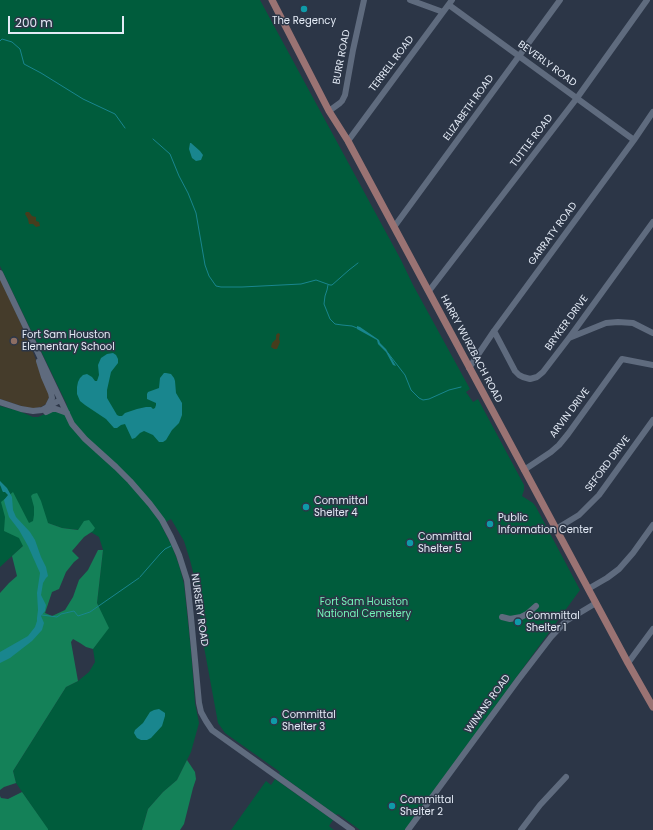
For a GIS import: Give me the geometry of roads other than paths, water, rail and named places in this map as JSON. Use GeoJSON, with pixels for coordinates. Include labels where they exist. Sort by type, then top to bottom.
{"type":"FeatureCollection","features":[{"type":"Feature","properties":{"kind":"main road","name":"HARRY WURZBACH ROAD"},"geometry":{"type":"LineString","coordinates":[[272,0],[329,111],[348,141],[556,530],[653,707]]}},
{"type":"Feature","properties":{"kind":"street","name":"BURR ROAD"},"geometry":{"type":"LineString","coordinates":[[329,111],[342,101],[345,95],[364,0]]}},
{"type":"Feature","properties":{"kind":"street"},"geometry":{"type":"LineString","coordinates":[[410,0],[443,12]]}},
{"type":"Feature","properties":{"kind":"street","name":"ELIZABETH ROAD"},"geometry":{"type":"LineString","coordinates":[[394,228],[560,0]]}},
{"type":"Feature","properties":{"kind":"street","name":"TUTTLE ROAD"},"geometry":{"type":"LineString","coordinates":[[429,291],[577,98],[647,0]]}},
{"type":"Feature","properties":{"kind":"street","name":"TERRELL ROAD"},"geometry":{"type":"LineString","coordinates":[[348,141],[451,2]]}},
{"type":"Feature","properties":{"kind":"street","name":"BEVERLY ROAD"},"geometry":{"type":"LineString","coordinates":[[451,2],[519,56],[634,140]]}},
{"type":"Feature","properties":{"kind":"street","name":"GARRATY ROAD"},"geometry":{"type":"LineString","coordinates":[[469,368],[494,331],[653,112]]}},
{"type":"Feature","properties":{"kind":"street","name":"BRYKER DRIVE"},"geometry":{"type":"LineString","coordinates":[[494,331],[515,371],[523,377],[530,379],[542,374],[653,222]]}},
{"type":"Feature","properties":{"kind":"street"},"geometry":{"type":"LineString","coordinates":[[0,273],[36,349],[41,369],[52,394],[48,407]]}},
{"type":"Feature","properties":{"kind":"street"},"geometry":{"type":"LineString","coordinates":[[569,338],[606,323],[618,322],[633,324],[652,332]]}},
{"type":"Feature","properties":{"kind":"street","name":"NURSERY ROAD"},"geometry":{"type":"LineString","coordinates":[[36,349],[66,413],[79,434],[116,467],[150,504],[162,520],[171,537],[179,555],[187,580],[192,617],[199,703],[203,716],[212,730],[352,830]]}},
{"type":"Feature","properties":{"kind":"street","name":"ARVIN DRIVE"},"geometry":{"type":"LineString","coordinates":[[524,470],[559,446],[622,359],[653,365]]}},
{"type":"Feature","properties":{"kind":"street"},"geometry":{"type":"LineString","coordinates":[[0,402],[20,409],[36,411],[48,407],[60,400]]}},
{"type":"Feature","properties":{"kind":"street"},"geometry":{"type":"LineString","coordinates":[[20,409],[32,415],[54,409],[66,413]]}},
{"type":"Feature","properties":{"kind":"street","name":"SEFORD DRIVE"},"geometry":{"type":"LineString","coordinates":[[556,530],[579,515],[599,495],[653,420]]}},
{"type":"Feature","properties":{"kind":"street"},"geometry":{"type":"LineString","coordinates":[[588,589],[619,569],[633,553],[653,525]]}},
{"type":"Feature","properties":{"kind":"street","name":"WINANS ROAD"},"geometry":{"type":"LineString","coordinates":[[408,830],[551,637],[566,621],[596,603]]}},
{"type":"Feature","properties":{"kind":"street"},"geometry":{"type":"LineString","coordinates":[[502,617],[510,619],[521,617],[536,606]]}},
{"type":"Feature","properties":{"kind":"street"},"geometry":{"type":"LineString","coordinates":[[628,663],[653,630]]}},
{"type":"Feature","properties":{"kind":"street"},"geometry":{"type":"LineString","coordinates":[[521,830],[540,805],[566,777]]}},
{"type":"Feature","properties":{"kind":"waterway"},"geometry":{"type":"LineString","coordinates":[[0,41],[2,39],[12,42],[20,49],[24,64],[83,99],[115,114],[125,128]]}},
{"type":"Feature","properties":{"kind":"waterway"},"geometry":{"type":"LineString","coordinates":[[153,139],[170,154],[188,193],[196,213],[205,265],[209,276],[216,286],[242,287],[301,284],[316,280],[332,285],[358,263]]}},
{"type":"Feature","properties":{"kind":"waterway"},"geometry":{"type":"LineString","coordinates":[[328,285],[324,304],[330,319],[335,324],[357,328]]}},
{"type":"Feature","properties":{"kind":"waterway"},"geometry":{"type":"LineString","coordinates":[[388,353],[405,375],[411,390],[423,400],[461,387]]}},
{"type":"Feature","properties":{"kind":"waterway"},"geometry":{"type":"LineString","coordinates":[[140,577],[160,554],[171,546]]}},
{"type":"Feature","properties":{"kind":"waterway"},"geometry":{"type":"LineString","coordinates":[[42,615],[57,617],[61,614],[74,611],[78,616],[90,612],[139,578]]}},
{"type":"Feature","properties":{"kind":"place","name":"The Regency"},"geometry":{"type":"Point","coordinates":[304,9]}},
{"type":"Feature","properties":{"kind":"place","name":"Fort Sam Houston Elementary School"},"geometry":{"type":"Point","coordinates":[14,341]}},
{"type":"Feature","properties":{"kind":"place","name":"Committal Shelter 4"},"geometry":{"type":"Point","coordinates":[306,507]}},
{"type":"Feature","properties":{"kind":"place","name":"Public Information Center"},"geometry":{"type":"Point","coordinates":[490,524]}},
{"type":"Feature","properties":{"kind":"place","name":"Committal Shelter 5"},"geometry":{"type":"Point","coordinates":[410,543]}},
{"type":"Feature","properties":{"kind":"place","name":"Committal Shelter 1"},"geometry":{"type":"Point","coordinates":[518,622]}},
{"type":"Feature","properties":{"kind":"place","name":"Committal Shelter 3"},"geometry":{"type":"Point","coordinates":[274,721]}},
{"type":"Feature","properties":{"kind":"place","name":"Committal Shelter 2"},"geometry":{"type":"Point","coordinates":[392,806]}},
{"type":"Feature","properties":{"kind":"park label","name":"Fort Sam Houston National Cemetery"},"geometry":{"type":"Point","coordinates":[364,608]}}]}
